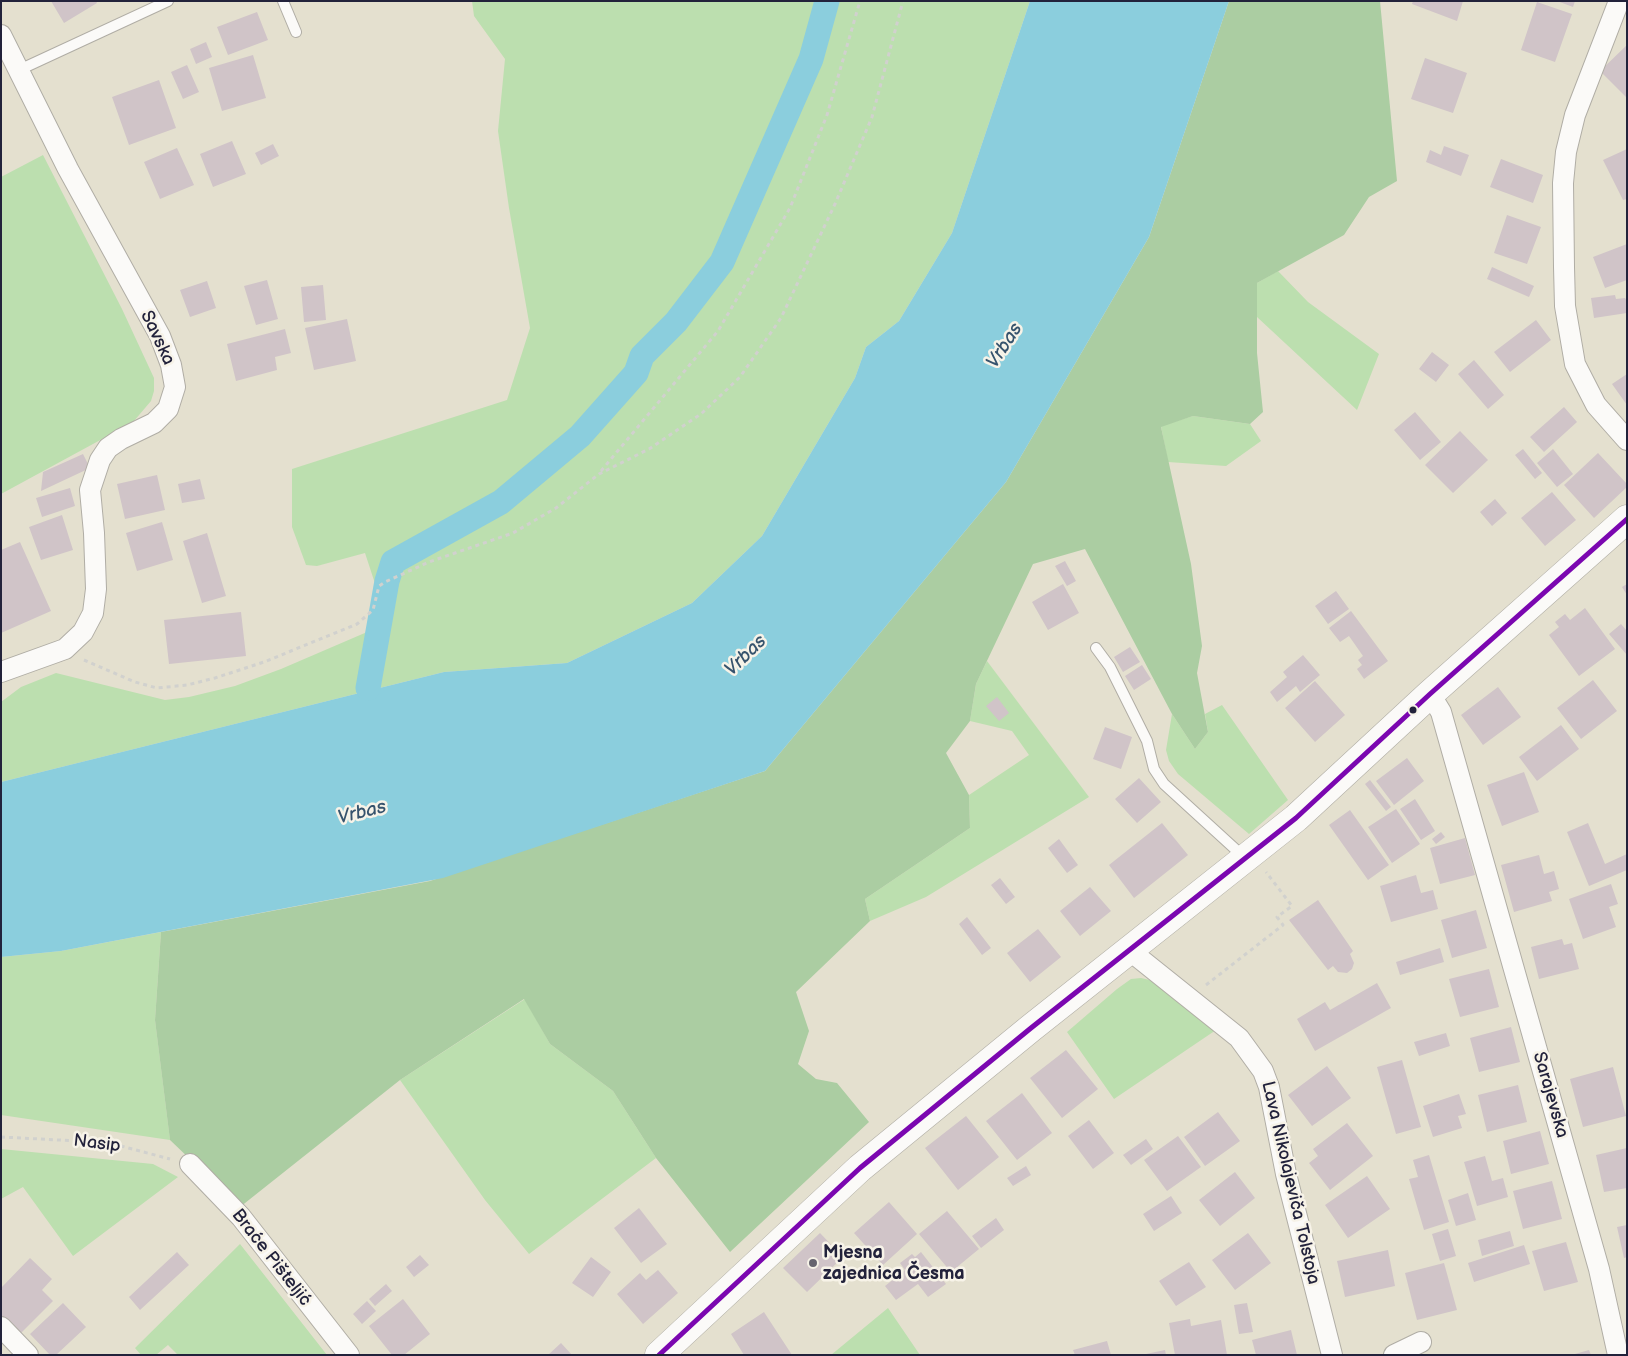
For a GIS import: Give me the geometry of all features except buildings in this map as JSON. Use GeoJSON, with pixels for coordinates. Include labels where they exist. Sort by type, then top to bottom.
{"type":"FeatureCollection","features":[{"type":"Feature","properties":{"kind":"street"},"geometry":{"type":"LineString","coordinates":[[1619,1],[1575,115],[1566,152],[1562,183],[1566,306],[1575,364],[1596,404],[1627,440]]}},
{"type":"Feature","properties":{"kind":"street","name":"Savska"},"geometry":{"type":"LineString","coordinates":[[1,35],[68,169],[160,336],[171,365],[175,386],[168,408],[154,423],[121,439],[108,448],[100,460],[90,490],[96,589],[93,613],[83,632],[65,649],[1,672]]}},
{"type":"Feature","properties":{"kind":"street"},"geometry":{"type":"LineString","coordinates":[[658,1355],[814,1213],[860,1168],[1129,950],[1254,862],[1310,806],[1430,694],[1627,519]]}},
{"type":"Feature","properties":{"kind":"street","name":"Sarajevska"},"geometry":{"type":"LineString","coordinates":[[1430,694],[1441,712],[1447,731],[1596,1259],[1618,1355]]}},
{"type":"Feature","properties":{"kind":"street","name":"Lava Nikolajeviča Tolstoja"},"geometry":{"type":"LineString","coordinates":[[1129,950],[1239,1038],[1263,1071],[1269,1087],[1286,1174],[1332,1355]]}},
{"type":"Feature","properties":{"kind":"street","name":"Braće Pišteljić"},"geometry":{"type":"LineString","coordinates":[[190,1164],[241,1217],[349,1355]]}},
{"type":"Feature","properties":{"kind":"street"},"geometry":{"type":"LineString","coordinates":[[1,1327],[28,1355]]}},
{"type":"Feature","properties":{"kind":"street"},"geometry":{"type":"LineString","coordinates":[[1394,1355],[1421,1342]]}},
{"type":"Feature","properties":{"kind":"lane"},"geometry":{"type":"LineString","coordinates":[[19,70],[168,1]]}},
{"type":"Feature","properties":{"kind":"lane"},"geometry":{"type":"LineString","coordinates":[[283,1],[296,32]]}},
{"type":"Feature","properties":{"kind":"lane"},"geometry":{"type":"LineString","coordinates":[[1096,648],[1110,667],[1147,741],[1154,769],[1164,784],[1254,862]]}},
{"type":"Feature","properties":{"kind":"path"},"geometry":{"type":"LineString","coordinates":[[599,474],[718,331],[790,208],[827,115],[860,1]]}},
{"type":"Feature","properties":{"kind":"path"},"geometry":{"type":"LineString","coordinates":[[65,649],[88,662],[135,682],[157,688],[187,685],[264,662],[357,624],[373,610],[379,586],[385,582],[429,562],[513,533],[556,508],[599,474],[649,449],[701,414],[740,377],[781,318],[835,204],[872,117],[903,1]]}},
{"type":"Feature","properties":{"kind":"path"},"geometry":{"type":"LineString","coordinates":[[1187,998],[1283,925],[1277,917],[1292,906],[1254,862]]}},
{"type":"Feature","properties":{"kind":"path","name":"Nasip"},"geometry":{"type":"LineString","coordinates":[[1,1137],[121,1146],[190,1164]]}},
{"type":"Feature","properties":{"kind":"green space"},"geometry":{"type":"Polygon","coordinates":[[[472,1],[1030,1],[952,233],[899,321],[866,347],[855,378],[762,536],[692,603],[567,663],[444,672],[1,782],[1,702],[21,687],[56,673],[165,700],[189,697],[235,686],[281,669],[388,623],[365,553],[317,566],[306,565],[292,527],[292,469],[507,400],[530,328],[498,131],[505,59],[474,16],[472,1]]]}},
{"type":"Feature","properties":{"kind":"green space"},"geometry":{"type":"Polygon","coordinates":[[[1229,1],[1380,1],[1397,181],[1369,197],[1344,235],[1257,283],[1257,353],[1263,412],[1250,424],[1193,416],[1161,427],[1191,564],[1202,646],[1197,673],[1208,732],[1195,749],[1172,714],[1085,549],[1033,564],[976,684],[970,721],[946,753],[969,795],[970,828],[865,899],[870,921],[796,992],[809,1031],[798,1064],[816,1079],[837,1083],[869,1122],[730,1252],[656,1158],[613,1091],[550,1044],[524,999],[400,1080],[240,1207],[170,1140],[155,1020],[161,932],[430,881],[765,771],[1006,482],[1149,237],[1229,1]]]}},
{"type":"Feature","properties":{"kind":"green space"},"geometry":{"type":"Polygon","coordinates":[[[43,155],[122,309],[154,378],[154,391],[151,401],[128,428],[104,438],[1,494],[1,177],[43,155]]]}},
{"type":"Feature","properties":{"kind":"green space"},"geometry":{"type":"Polygon","coordinates":[[[1278,271],[1308,302],[1379,354],[1357,410],[1257,317],[1257,283],[1278,271]]]}},
{"type":"Feature","properties":{"kind":"green space"},"geometry":{"type":"Polygon","coordinates":[[[1193,416],[1250,424],[1261,441],[1226,466],[1168,462],[1161,426],[1193,416]]]}},
{"type":"Feature","properties":{"kind":"green space"},"geometry":{"type":"Polygon","coordinates":[[[987,661],[1089,797],[926,897],[870,921],[865,899],[970,828],[969,795],[1029,755],[1012,731],[970,721],[976,684],[987,661]]]}},
{"type":"Feature","properties":{"kind":"green space"},"geometry":{"type":"Polygon","coordinates":[[[1222,705],[1288,800],[1249,834],[1178,774],[1169,761],[1166,750],[1172,714],[1195,749],[1208,732],[1205,714],[1222,705]]]}},
{"type":"Feature","properties":{"kind":"green space"},"geometry":{"type":"Polygon","coordinates":[[[161,932],[155,1020],[170,1140],[1,1115],[1,957],[61,951],[161,932]]]}},
{"type":"Feature","properties":{"kind":"green space"},"geometry":{"type":"Polygon","coordinates":[[[1141,978],[1154,981],[1216,1030],[1114,1099],[1067,1032],[1117,989],[1131,979],[1141,978]]]}},
{"type":"Feature","properties":{"kind":"green space"},"geometry":{"type":"Polygon","coordinates":[[[525,999],[550,1044],[613,1091],[656,1158],[529,1254],[485,1200],[400,1080],[525,999]]]}},
{"type":"Feature","properties":{"kind":"green space"},"geometry":{"type":"Polygon","coordinates":[[[1,1149],[153,1164],[178,1177],[73,1256],[23,1187],[1,1199],[1,1149]]]}},
{"type":"Feature","properties":{"kind":"green space"},"geometry":{"type":"Polygon","coordinates":[[[240,1244],[327,1355],[178,1355],[168,1345],[156,1355],[141,1355],[135,1348],[240,1244]]]}},
{"type":"Feature","properties":{"kind":"green space"},"geometry":{"type":"Polygon","coordinates":[[[888,1308],[920,1355],[831,1355],[888,1308]]]}},
{"type":"Feature","properties":{"kind":"water","name":"Vrbas"},"geometry":{"type":"Polygon","coordinates":[[[1030,1],[1229,1],[1149,237],[1006,482],[765,771],[443,878],[61,951],[1,957],[1,782],[444,672],[567,663],[692,603],[762,536],[855,378],[866,347],[899,321],[952,233],[1030,1]]]}},
{"type":"Feature","properties":{"kind":"waterway"},"geometry":{"type":"LineString","coordinates":[[368,688],[387,581],[393,562],[501,502],[580,436],[636,373],[642,356],[676,322],[722,262],[811,59],[827,1]]}},
{"type":"Feature","properties":{"kind":"transit line"},"geometry":{"type":"LineString","coordinates":[[659,1355],[860,1168],[1031,1028],[1296,818],[1430,694],[1627,519]]}},
{"type":"Feature","properties":{"kind":"place","name":"Mjesna zajednica Česma"},"geometry":{"type":"Point","coordinates":[813,1263]}}]}
